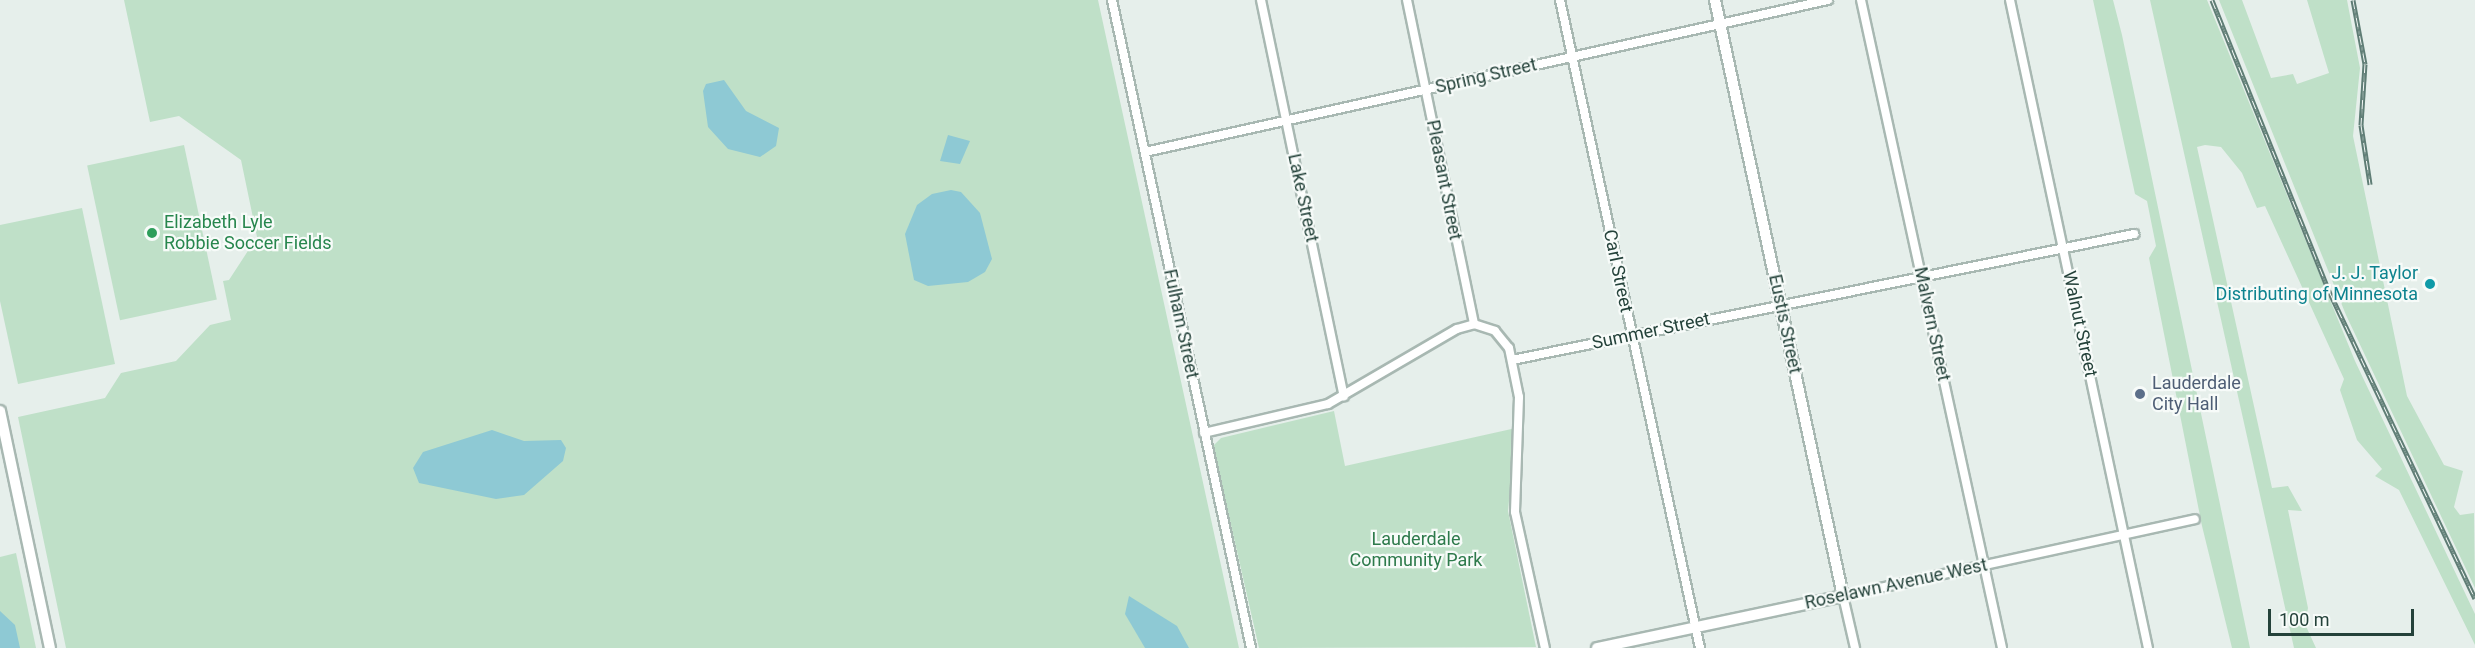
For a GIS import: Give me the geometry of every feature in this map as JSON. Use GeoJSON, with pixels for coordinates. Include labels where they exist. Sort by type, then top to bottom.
{"type":"FeatureCollection","features":[{"type":"Feature","properties":{"kind":"street","name":"Fulham Street"},"geometry":{"type":"LineString","coordinates":[[1112,0],[1251,648]]}},
{"type":"Feature","properties":{"kind":"street","name":"Lake Street"},"geometry":{"type":"LineString","coordinates":[[1261,0],[1344,396]]}},
{"type":"Feature","properties":{"kind":"street","name":"Pleasant Street"},"geometry":{"type":"LineString","coordinates":[[1407,0],[1474,324]]}},
{"type":"Feature","properties":{"kind":"street","name":"Carl Street"},"geometry":{"type":"LineString","coordinates":[[1560,0],[1700,648]]}},
{"type":"Feature","properties":{"kind":"street","name":"Eustis Street"},"geometry":{"type":"LineString","coordinates":[[1715,0],[1855,648]]}},
{"type":"Feature","properties":{"kind":"street","name":"Spring Street"},"geometry":{"type":"LineString","coordinates":[[1145,153],[1828,0]]}},
{"type":"Feature","properties":{"kind":"street","name":"Malvern Street"},"geometry":{"type":"LineString","coordinates":[[1861,0],[2002,648]]}},
{"type":"Feature","properties":{"kind":"street","name":"Walnut Street"},"geometry":{"type":"LineString","coordinates":[[2010,0],[2148,648]]}},
{"type":"Feature","properties":{"kind":"street","name":"Summer Street"},"geometry":{"type":"LineString","coordinates":[[1512,360],[1781,305],[1923,279],[2134,234]]}},
{"type":"Feature","properties":{"kind":"street"},"geometry":{"type":"LineString","coordinates":[[1204,433],[1312,410],[1344,396],[1428,342],[1474,324],[1502,336],[1512,360],[1522,418],[1515,512],[1545,648]]}},
{"type":"Feature","properties":{"kind":"street"},"geometry":{"type":"LineString","coordinates":[[0,411],[50,648]]}},
{"type":"Feature","properties":{"kind":"street","name":"Roselawn Avenue West"},"geometry":{"type":"LineString","coordinates":[[1597,648],[2195,519]]}},
{"type":"Feature","properties":{"kind":"green space"},"geometry":{"type":"Polygon","coordinates":[[[124,0],[1098,0],[1239,648],[66,648],[18,417],[105,398],[121,373],[176,361],[210,325],[231,320],[223,281],[229,280],[257,237],[241,160],[179,116],[150,122],[124,0]]]}},
{"type":"Feature","properties":{"kind":"green space"},"geometry":{"type":"Polygon","coordinates":[[[2093,0],[2113,0],[2122,35],[2250,648],[2232,648],[2202,526],[2149,258],[2156,246],[2147,201],[2135,194],[2093,0]]]}},
{"type":"Feature","properties":{"kind":"green space"},"geometry":{"type":"Polygon","coordinates":[[[2150,0],[2207,0],[2355,361],[2475,614],[2475,645],[2399,490],[2375,476],[2382,469],[2357,440],[2340,390],[2344,379],[2265,206],[2257,208],[2242,173],[2221,147],[2205,145],[2197,147],[2272,488],[2288,486],[2302,511],[2288,510],[2308,608],[2305,624],[2316,648],[2294,648],[2150,0]]]}},
{"type":"Feature","properties":{"kind":"green space"},"geometry":{"type":"Polygon","coordinates":[[[2219,0],[2242,0],[2271,78],[2293,74],[2297,84],[2329,73],[2307,0],[2347,0],[2360,68],[2353,136],[2407,396],[2444,465],[2463,471],[2454,507],[2460,515],[2474,513],[2475,588],[2346,315],[2219,0]]]}},
{"type":"Feature","properties":{"kind":"green space","name":"Elizabeth Lyle Robbie Soccer Fields"},"geometry":{"type":"Polygon","coordinates":[[[184,145],[217,300],[120,320],[87,166],[184,145]]]}},
{"type":"Feature","properties":{"kind":"green space"},"geometry":{"type":"Polygon","coordinates":[[[82,208],[115,364],[18,384],[0,301],[0,225],[82,208]]]}},
{"type":"Feature","properties":{"kind":"green space","name":"Lauderdale Community Park"},"geometry":{"type":"Polygon","coordinates":[[[1334,411],[1345,466],[1516,428],[1508,511],[1536,647],[1259,648],[1213,446],[1221,438],[1334,411]]]}},
{"type":"Feature","properties":{"kind":"green space"},"geometry":{"type":"Polygon","coordinates":[[[16,553],[36,648],[0,648],[0,557],[16,553]]]}},
{"type":"Feature","properties":{"kind":"water"},"geometry":{"type":"Polygon","coordinates":[[[724,80],[746,111],[779,128],[776,146],[760,157],[728,149],[708,127],[703,91],[706,84],[724,80]]]}},
{"type":"Feature","properties":{"kind":"water"},"geometry":{"type":"Polygon","coordinates":[[[948,135],[970,141],[960,164],[940,161],[948,135]]]}},
{"type":"Feature","properties":{"kind":"water"},"geometry":{"type":"Polygon","coordinates":[[[951,190],[961,192],[980,213],[992,259],[985,272],[968,282],[928,286],[914,280],[905,234],[917,205],[932,194],[951,190]]]}},
{"type":"Feature","properties":{"kind":"water"},"geometry":{"type":"Polygon","coordinates":[[[492,430],[524,441],[561,440],[566,448],[563,461],[524,495],[496,499],[419,483],[413,468],[423,452],[492,430]]]}},
{"type":"Feature","properties":{"kind":"water"},"geometry":{"type":"Polygon","coordinates":[[[1129,596],[1177,626],[1189,648],[1145,648],[1125,614],[1129,596]]]}},
{"type":"Feature","properties":{"kind":"water"},"geometry":{"type":"Polygon","coordinates":[[[0,611],[15,625],[20,648],[0,648],[0,611]]]}},
{"type":"Feature","properties":{"kind":"railway"},"geometry":{"type":"LineString","coordinates":[[2212,0],[2330,293],[2475,598]]}},
{"type":"Feature","properties":{"kind":"railway"},"geometry":{"type":"LineString","coordinates":[[2353,0],[2365,64],[2361,125],[2370,184]]}},
{"type":"Feature","properties":{"kind":"place","name":"Elizabeth Lyle Robbie Soccer Fields"},"geometry":{"type":"Point","coordinates":[152,233]}},
{"type":"Feature","properties":{"kind":"place","name":"J. J. Taylor Distributing of Minnesota"},"geometry":{"type":"Point","coordinates":[2430,284]}},
{"type":"Feature","properties":{"kind":"place","name":"Lauderdale City Hall"},"geometry":{"type":"Point","coordinates":[2140,394]}}]}
